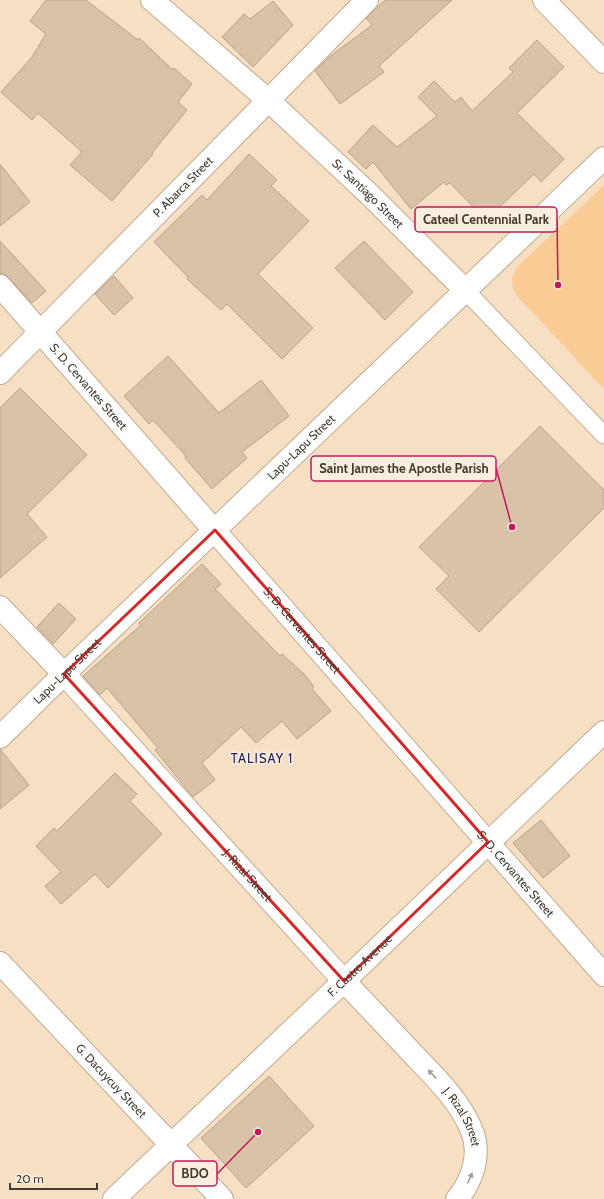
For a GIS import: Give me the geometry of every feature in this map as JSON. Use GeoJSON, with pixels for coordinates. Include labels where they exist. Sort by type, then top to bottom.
{"type":"FeatureCollection","features":[{"type":"Feature","properties":{"kind":"street","name":"Sr. Santiago Street"},"geometry":{"type":"LineString","coordinates":[[152,0],[268,100],[369,194],[465,290],[604,434]]}},
{"type":"Feature","properties":{"kind":"street","name":"P. Abarca Street"},"geometry":{"type":"LineString","coordinates":[[0,373],[367,0]]}},
{"type":"Feature","properties":{"kind":"street"},"geometry":{"type":"LineString","coordinates":[[544,0],[604,62]]}},
{"type":"Feature","properties":{"kind":"street","name":"Lapu-Lapu Street"},"geometry":{"type":"LineString","coordinates":[[0,737],[604,158]]}},
{"type":"Feature","properties":{"kind":"street","name":"S. D. Cervantes Street"},"geometry":{"type":"LineString","coordinates":[[0,286],[604,975]]}},
{"type":"Feature","properties":{"kind":"street","name":"J. Rizal Street"},"geometry":{"type":"LineString","coordinates":[[0,607],[64,674],[344,981],[436,1079],[459,1106],[472,1132],[476,1155],[472,1175],[457,1199]]}},
{"type":"Feature","properties":{"kind":"street","name":"F. Castro Avenue"},"geometry":{"type":"LineString","coordinates":[[114,1199],[604,732]]}},
{"type":"Feature","properties":{"kind":"street","name":"G. Dacuycuy Street"},"geometry":{"type":"LineString","coordinates":[[0,963],[222,1199]]}},
{"type":"Feature","properties":{"kind":"highlighted area"},"geometry":{"type":"Polygon","coordinates":[[[215,530],[488,842],[344,981],[64,674],[215,530]]]}},
{"type":"Feature","properties":{"kind":"shaded area"},"geometry":{"type":"Polygon","coordinates":[[[604,185],[604,389],[518,297],[512,285],[512,278],[518,266],[604,185]]]}},
{"type":"Feature","properties":{"kind":"building"},"geometry":{"type":"Polygon","coordinates":[[[46,0],[86,0],[138,40],[139,38],[173,70],[174,68],[192,84],[178,102],[187,110],[152,153],[153,154],[112,201],[70,165],[82,152],[38,113],[32,120],[1,92],[32,57],[46,34],[30,21],[46,0]]]}},
{"type":"Feature","properties":{"kind":"building"},"geometry":{"type":"Polygon","coordinates":[[[385,0],[452,0],[379,66],[384,72],[340,104],[315,71],[329,57],[372,25],[366,18],[385,0]]]}},
{"type":"Feature","properties":{"kind":"building"},"geometry":{"type":"Polygon","coordinates":[[[273,1],[293,25],[253,67],[222,37],[244,14],[250,19],[273,1]]]}},
{"type":"Feature","properties":{"kind":"building"},"geometry":{"type":"Polygon","coordinates":[[[537,40],[564,67],[517,113],[564,159],[541,182],[534,174],[486,220],[450,183],[446,185],[444,182],[411,209],[373,162],[366,169],[348,152],[373,125],[397,147],[437,116],[418,97],[434,81],[455,102],[461,97],[472,111],[513,72],[509,68],[537,40]]]}},
{"type":"Feature","properties":{"kind":"building"},"geometry":{"type":"Polygon","coordinates":[[[249,154],[277,180],[271,186],[309,221],[258,274],[313,328],[282,359],[227,304],[221,310],[187,279],[188,277],[154,242],[202,195],[207,200],[249,154]]]}},
{"type":"Feature","properties":{"kind":"building"},"geometry":{"type":"Polygon","coordinates":[[[0,164],[30,202],[0,226],[0,164]]]}},
{"type":"Feature","properties":{"kind":"building"},"geometry":{"type":"Polygon","coordinates":[[[0,241],[46,291],[32,303],[9,278],[4,274],[0,274],[0,241]]]}},
{"type":"Feature","properties":{"kind":"building"},"geometry":{"type":"Polygon","coordinates":[[[364,241],[413,292],[385,320],[335,268],[364,241]]]}},
{"type":"Feature","properties":{"kind":"building"},"geometry":{"type":"Polygon","coordinates":[[[114,276],[133,298],[114,315],[95,294],[114,276]]]}},
{"type":"Feature","properties":{"kind":"building"},"geometry":{"type":"Polygon","coordinates":[[[168,356],[219,413],[261,380],[289,416],[242,452],[247,458],[212,489],[185,458],[186,456],[153,420],[149,424],[124,396],[168,356]]]}},
{"type":"Feature","properties":{"kind":"building"},"geometry":{"type":"Polygon","coordinates":[[[20,388],[87,455],[27,514],[47,537],[0,578],[0,408],[20,388]]]}},
{"type":"Feature","properties":{"kind":"building"},"geometry":{"type":"Polygon","coordinates":[[[540,426],[604,490],[604,508],[479,632],[436,589],[449,576],[419,547],[540,426]]]}},
{"type":"Feature","properties":{"kind":"building"},"geometry":{"type":"Polygon","coordinates":[[[202,564],[221,584],[215,589],[280,656],[282,654],[306,676],[314,687],[312,689],[331,711],[297,739],[282,721],[256,743],[241,727],[202,763],[215,780],[193,797],[155,750],[158,748],[107,688],[100,695],[83,676],[141,625],[139,623],[202,564]]]}},
{"type":"Feature","properties":{"kind":"building"},"geometry":{"type":"Polygon","coordinates":[[[59,603],[76,619],[53,644],[37,627],[59,603]]]}},
{"type":"Feature","properties":{"kind":"building"},"geometry":{"type":"Polygon","coordinates":[[[0,749],[29,785],[0,809],[0,749]]]}},
{"type":"Feature","properties":{"kind":"building"},"geometry":{"type":"Polygon","coordinates":[[[115,773],[137,794],[130,801],[162,834],[108,888],[95,874],[61,904],[45,886],[61,872],[36,846],[54,828],[57,831],[115,773]]]}},
{"type":"Feature","properties":{"kind":"building"},"geometry":{"type":"Polygon","coordinates":[[[541,820],[570,856],[543,878],[513,843],[541,820]]]}},
{"type":"Feature","properties":{"kind":"building"},"geometry":{"type":"Polygon","coordinates":[[[269,1076],[314,1126],[246,1188],[201,1138],[269,1076]]]}},
{"type":"Feature","properties":{"kind":"place","name":"Cateel Centennial Park"},"geometry":{"type":"Point","coordinates":[558,285]}},
{"type":"Feature","properties":{"kind":"place","name":"Saint James the Apostle Parish"},"geometry":{"type":"Point","coordinates":[512,527]}},
{"type":"Feature","properties":{"kind":"place","name":"BDO"},"geometry":{"type":"Point","coordinates":[258,1132]}},
{"type":"Feature","properties":{"kind":"district","name":"TALISAY 1"},"geometry":{"type":"Point","coordinates":[262,758]}}]}
